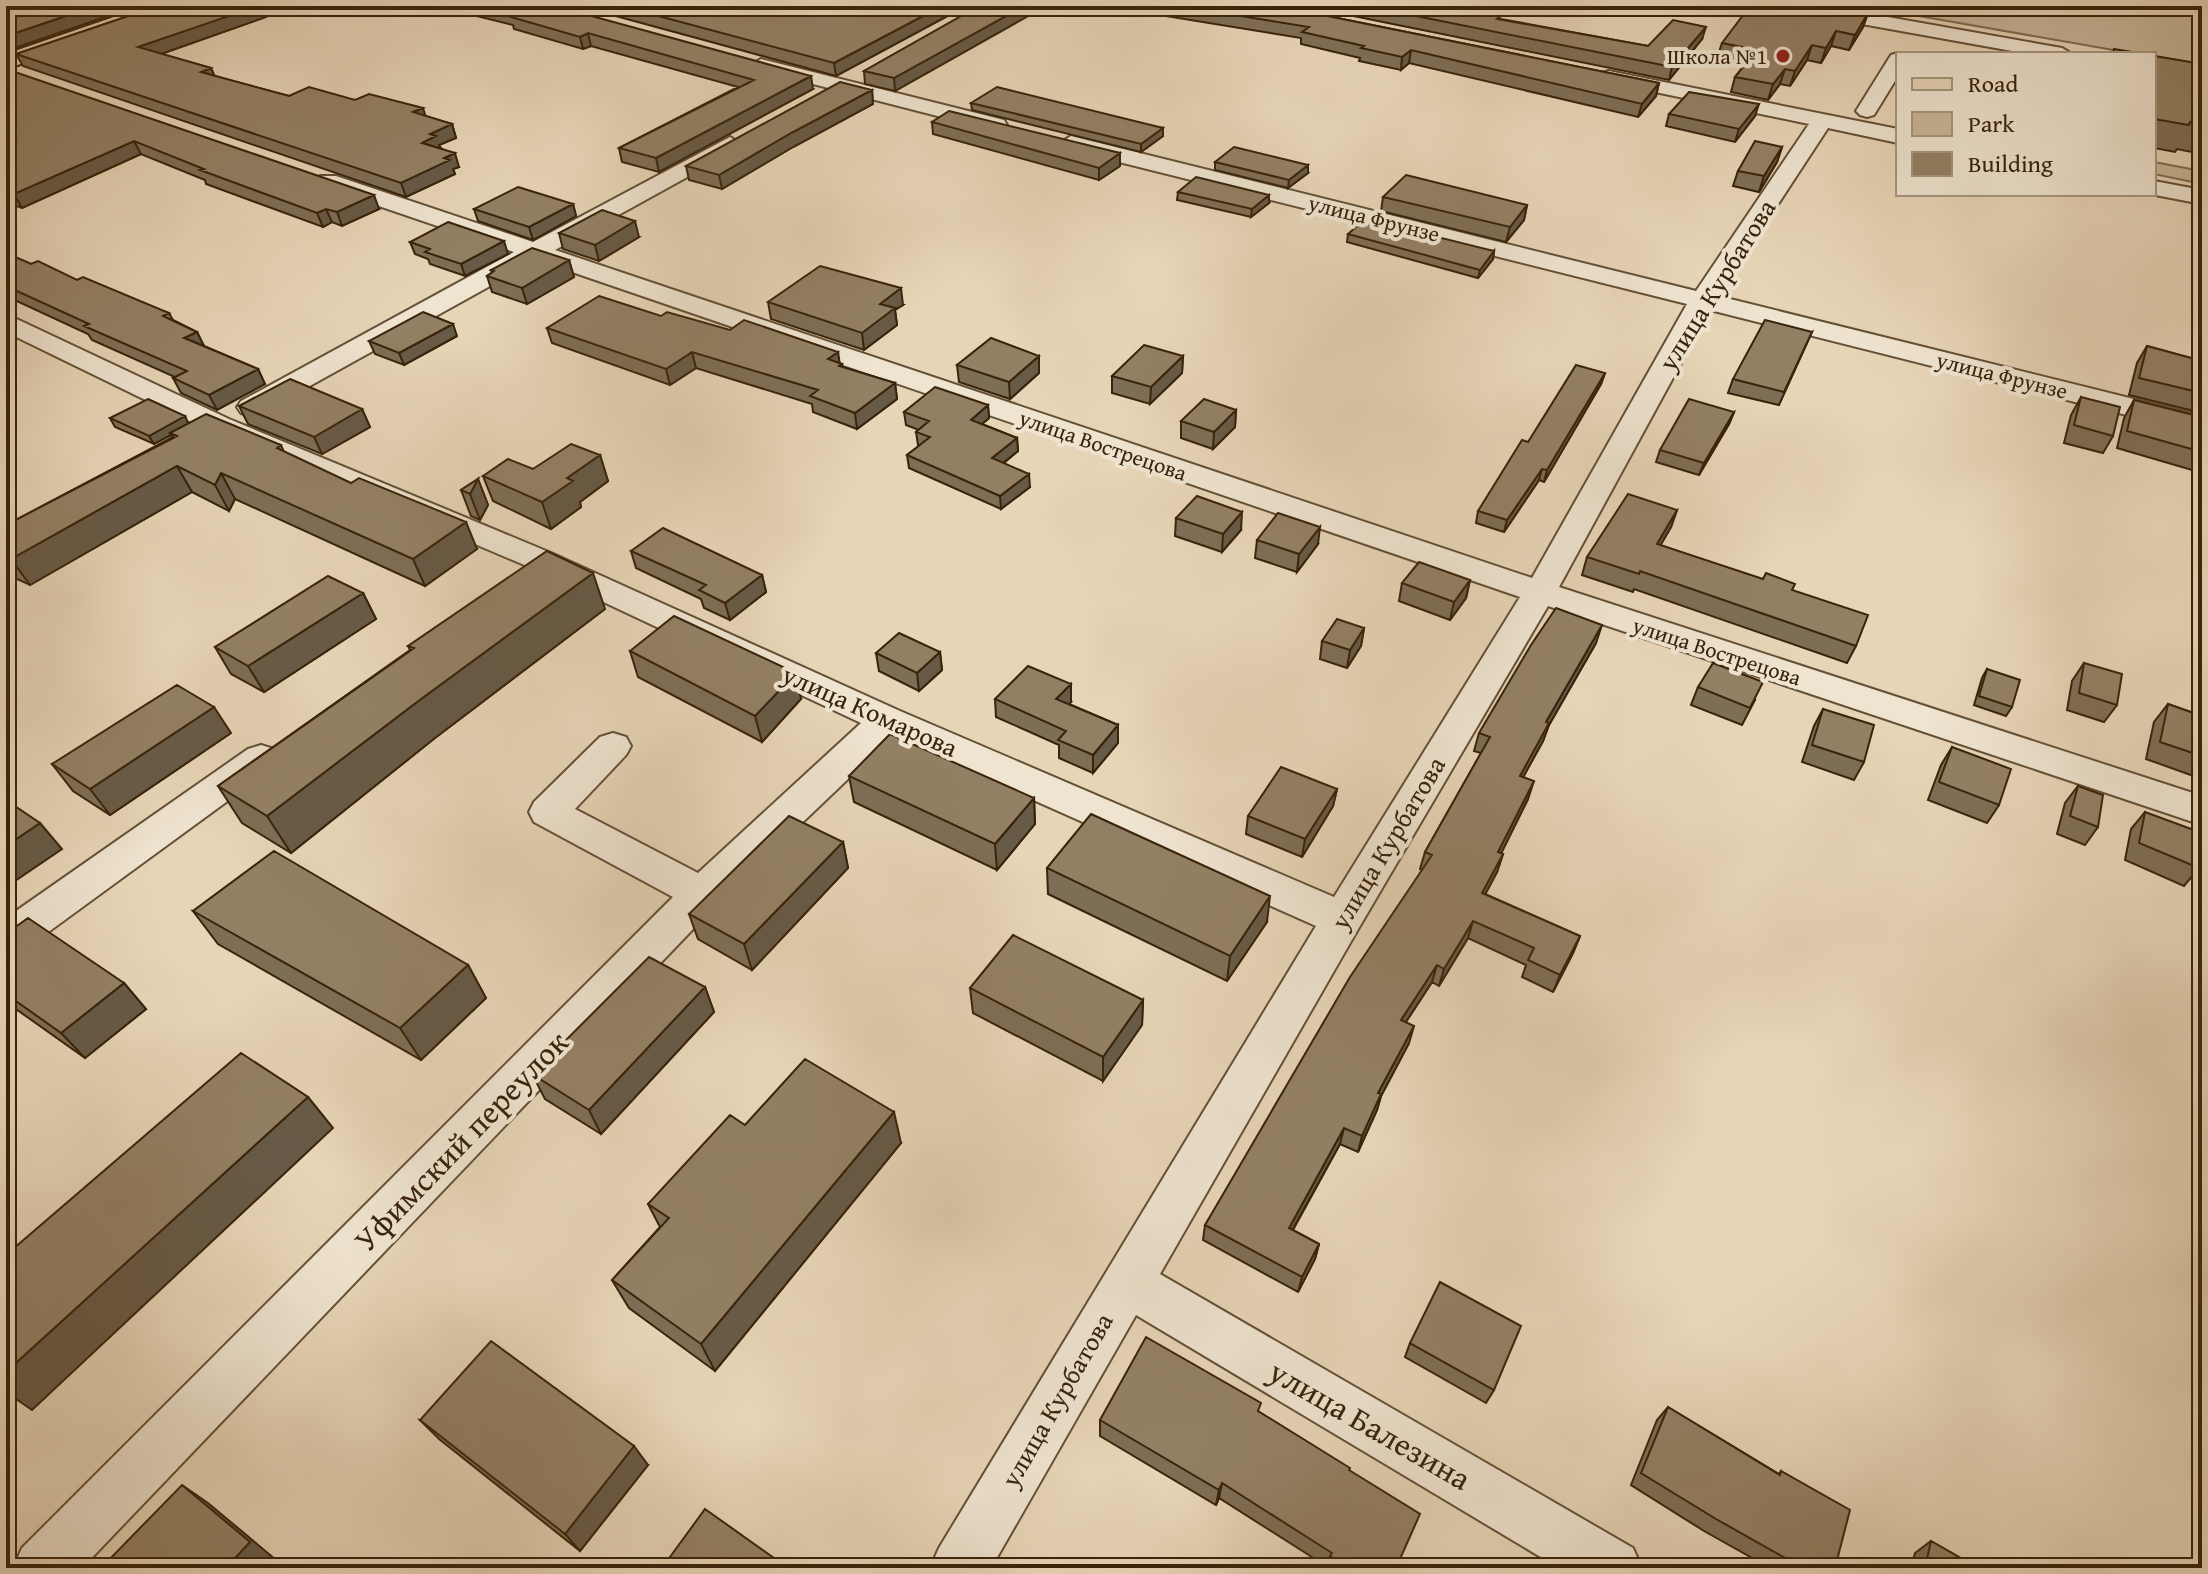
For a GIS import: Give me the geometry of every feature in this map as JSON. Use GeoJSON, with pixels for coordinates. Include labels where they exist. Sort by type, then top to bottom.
{"type":"FeatureCollection","features":[{"type":"Feature","properties":{"kind":"main road"},"geometry":{"type":"LineString","coordinates":[[6,62],[167,6]]}},
{"type":"Feature","properties":{"kind":"street"},"geometry":{"type":"LineString","coordinates":[[1795,6],[2051,52]]}},
{"type":"Feature","properties":{"kind":"street"},"geometry":{"type":"LineString","coordinates":[[1902,52],[1917,28]]}},
{"type":"Feature","properties":{"kind":"street"},"geometry":{"type":"LineString","coordinates":[[745,60],[1022,131]]}},
{"type":"Feature","properties":{"kind":"street"},"geometry":{"type":"LineString","coordinates":[[1867,111],[1896,63]]}},
{"type":"Feature","properties":{"kind":"street"},"geometry":{"type":"LineString","coordinates":[[6,70],[36,81]]}},
{"type":"Feature","properties":{"kind":"street"},"geometry":{"type":"LineString","coordinates":[[809,101],[864,71]]}},
{"type":"Feature","properties":{"kind":"street"},"geometry":{"type":"LineString","coordinates":[[1591,73],[1896,136]]}},
{"type":"Feature","properties":{"kind":"street","name":"улица Курбатова"},"geometry":{"type":"LineString","coordinates":[[959,1568],[1342,919],[1540,592],[1703,299],[1822,121]]}},
{"type":"Feature","properties":{"kind":"street"},"geometry":{"type":"LineString","coordinates":[[206,432],[753,131]]}},
{"type":"Feature","properties":{"kind":"street","name":"улица Фрунзе"},"geometry":{"type":"LineString","coordinates":[[1053,139],[2202,425]]}},
{"type":"Feature","properties":{"kind":"street","name":"улица Вострецова"},"geometry":{"type":"LineString","coordinates":[[306,174],[1540,592],[2202,811]]}},
{"type":"Feature","properties":{"kind":"street"},"geometry":{"type":"LineString","coordinates":[[2156,188],[2202,197]]}},
{"type":"Feature","properties":{"kind":"street","name":"улица Комарова"},"geometry":{"type":"LineString","coordinates":[[6,322],[206,432],[887,720],[1342,919]]}},
{"type":"Feature","properties":{"kind":"street","name":"Уфимский переулок"},"geometry":{"type":"LineString","coordinates":[[42,1568],[702,894],[887,720]]}},
{"type":"Feature","properties":{"kind":"street"},"geometry":{"type":"LineString","coordinates":[[6,940],[293,736]]}},
{"type":"Feature","properties":{"kind":"street"},"geometry":{"type":"LineString","coordinates":[[613,746],[548,812],[702,894]]}},
{"type":"Feature","properties":{"kind":"street","name":"улица Балезина"},"geometry":{"type":"LineString","coordinates":[[1127,1282],[1613,1568]]}},
{"type":"Feature","properties":{"kind":"green space"},"geometry":{"type":"Polygon","coordinates":[[[1926,6],[2202,6],[2202,65],[2156,57],[2156,52],[2125,52],[1919,16],[1926,6]]]}},
{"type":"Feature","properties":{"kind":"green space"},"geometry":{"type":"Polygon","coordinates":[[[2156,162],[2202,171],[2202,184],[2156,174],[2156,162]]]}},
{"type":"Feature","properties":{"kind":"building"},"geometry":{"type":"Polygon","coordinates":[[[49,6],[96,6],[6,36],[6,20],[49,6]]]}},
{"type":"Feature","properties":{"kind":"building"},"geometry":{"type":"Polygon","coordinates":[[[158,6],[258,6],[138,47],[211,68],[201,72],[289,96],[309,87],[355,100],[369,94],[423,108],[413,112],[452,124],[430,134],[436,136],[422,143],[455,153],[444,158],[450,160],[401,183],[16,54],[158,6]]]}},
{"type":"Feature","properties":{"kind":"building"},"geometry":{"type":"Polygon","coordinates":[[[482,6],[555,6],[811,76],[656,158],[619,148],[754,80],[588,33],[580,37],[511,17],[517,14],[482,6]]]}},
{"type":"Feature","properties":{"kind":"building"},"geometry":{"type":"Polygon","coordinates":[[[621,6],[697,6],[708,9],[714,6],[942,6],[834,63],[621,6]]]}},
{"type":"Feature","properties":{"kind":"building"},"geometry":{"type":"Polygon","coordinates":[[[979,6],[1024,6],[894,78],[864,71],[979,6]]]}},
{"type":"Feature","properties":{"kind":"building"},"geometry":{"type":"Polygon","coordinates":[[[1178,6],[1278,6],[1659,83],[1642,104],[1411,50],[1402,57],[1361,48],[1364,46],[1302,32],[1309,27],[1178,6]]]}},
{"type":"Feature","properties":{"kind":"building"},"geometry":{"type":"Polygon","coordinates":[[[1366,6],[1452,6],[1502,15],[1497,19],[1648,46],[1673,20],[1706,27],[1672,67],[1366,6]]]}},
{"type":"Feature","properties":{"kind":"building"},"geometry":{"type":"Polygon","coordinates":[[[1750,6],[1830,6],[1868,13],[1855,35],[1836,31],[1826,48],[1812,45],[1795,71],[1785,69],[1773,84],[1735,77],[1757,50],[1722,43],[1750,6]]]}},
{"type":"Feature","properties":{"kind":"building"},"geometry":{"type":"Polygon","coordinates":[[[2156,56],[2202,64],[2202,124],[2190,122],[2189,125],[2156,119],[2156,56]]]}},
{"type":"Feature","properties":{"kind":"building"},"geometry":{"type":"Polygon","coordinates":[[[6,69],[374,195],[337,212],[326,209],[317,213],[200,170],[204,169],[134,141],[14,194],[6,191],[6,146],[15,143],[6,139],[6,69]]]}},
{"type":"Feature","properties":{"kind":"building"},"geometry":{"type":"Polygon","coordinates":[[[840,82],[872,90],[719,175],[686,166],[840,82]]]}},
{"type":"Feature","properties":{"kind":"building"},"geometry":{"type":"Polygon","coordinates":[[[997,87],[1163,128],[1141,144],[971,103],[997,87]]]}},
{"type":"Feature","properties":{"kind":"building"},"geometry":{"type":"Polygon","coordinates":[[[1689,92],[1759,104],[1739,129],[1669,114],[1689,92]]]}},
{"type":"Feature","properties":{"kind":"building"},"geometry":{"type":"Polygon","coordinates":[[[949,111],[1120,153],[1099,168],[932,122],[949,111]]]}},
{"type":"Feature","properties":{"kind":"building"},"geometry":{"type":"Polygon","coordinates":[[[1755,141],[1782,147],[1764,176],[1738,171],[1755,141]]]}},
{"type":"Feature","properties":{"kind":"building"},"geometry":{"type":"Polygon","coordinates":[[[1234,147],[1308,165],[1289,180],[1215,162],[1234,147]]]}},
{"type":"Feature","properties":{"kind":"building"},"geometry":{"type":"Polygon","coordinates":[[[1406,175],[1527,205],[1510,227],[1383,197],[1406,175]]]}},
{"type":"Feature","properties":{"kind":"building"},"geometry":{"type":"Polygon","coordinates":[[[1196,177],[1269,195],[1252,209],[1178,192],[1196,177]]]}},
{"type":"Feature","properties":{"kind":"building"},"geometry":{"type":"Polygon","coordinates":[[[518,187],[573,204],[529,227],[474,209],[518,187]]]}},
{"type":"Feature","properties":{"kind":"building"},"geometry":{"type":"Polygon","coordinates":[[[602,210],[635,221],[595,245],[559,233],[602,210]]]}},
{"type":"Feature","properties":{"kind":"building"},"geometry":{"type":"Polygon","coordinates":[[[1365,219],[1494,251],[1480,270],[1348,234],[1365,219]]]}},
{"type":"Feature","properties":{"kind":"building"},"geometry":{"type":"Polygon","coordinates":[[[448,222],[504,241],[461,264],[425,252],[430,249],[410,242],[448,222]]]}},
{"type":"Feature","properties":{"kind":"building"},"geometry":{"type":"Polygon","coordinates":[[[532,248],[569,260],[522,288],[487,276],[494,271],[491,270],[532,248]]]}},
{"type":"Feature","properties":{"kind":"building"},"geometry":{"type":"Polygon","coordinates":[[[6,253],[31,264],[38,261],[77,280],[83,277],[169,313],[163,316],[197,332],[184,338],[258,369],[209,395],[173,378],[187,371],[84,326],[89,324],[6,286],[6,253]]]}},
{"type":"Feature","properties":{"kind":"building"},"geometry":{"type":"Polygon","coordinates":[[[820,266],[901,288],[880,304],[895,308],[862,333],[768,302],[820,266]]]}},
{"type":"Feature","properties":{"kind":"building"},"geometry":{"type":"Polygon","coordinates":[[[599,296],[661,316],[667,312],[730,330],[744,320],[838,352],[828,359],[842,364],[839,366],[895,383],[855,413],[810,396],[818,390],[692,352],[666,369],[547,328],[599,296]]]}},
{"type":"Feature","properties":{"kind":"building"},"geometry":{"type":"Polygon","coordinates":[[[423,312],[453,324],[399,353],[369,341],[423,312]]]}},
{"type":"Feature","properties":{"kind":"building"},"geometry":{"type":"Polygon","coordinates":[[[1765,320],[1812,332],[1784,392],[1733,379],[1765,320]]]}},
{"type":"Feature","properties":{"kind":"building"},"geometry":{"type":"Polygon","coordinates":[[[991,338],[1039,356],[1009,382],[957,365],[991,338]]]}},
{"type":"Feature","properties":{"kind":"building"},"geometry":{"type":"Polygon","coordinates":[[[1144,345],[1183,356],[1151,387],[1112,376],[1144,345]]]}},
{"type":"Feature","properties":{"kind":"building"},"geometry":{"type":"Polygon","coordinates":[[[2147,346],[2202,361],[2202,393],[2139,378],[2147,346]]]}},
{"type":"Feature","properties":{"kind":"building"},"geometry":{"type":"Polygon","coordinates":[[[1576,365],[1605,373],[1547,470],[1542,469],[1507,520],[1478,511],[1522,440],[1528,442],[1576,365]]]}},
{"type":"Feature","properties":{"kind":"building"},"geometry":{"type":"Polygon","coordinates":[[[290,379],[362,409],[314,437],[239,406],[290,379]]]}},
{"type":"Feature","properties":{"kind":"building"},"geometry":{"type":"Polygon","coordinates":[[[935,387],[988,405],[971,420],[1017,438],[992,458],[1029,474],[1000,496],[907,455],[930,437],[916,432],[929,421],[904,412],[935,387]]]}},
{"type":"Feature","properties":{"kind":"building"},"geometry":{"type":"Polygon","coordinates":[[[2081,397],[2120,407],[2113,436],[2074,425],[2081,397]]]}},
{"type":"Feature","properties":{"kind":"building"},"geometry":{"type":"Polygon","coordinates":[[[148,399],[185,416],[149,436],[110,418],[148,399]]]}},
{"type":"Feature","properties":{"kind":"building"},"geometry":{"type":"Polygon","coordinates":[[[1204,399],[1236,410],[1214,432],[1181,421],[1204,399]]]}},
{"type":"Feature","properties":{"kind":"building"},"geometry":{"type":"Polygon","coordinates":[[[1689,399],[1734,412],[1704,463],[1660,450],[1689,399]]]}},
{"type":"Feature","properties":{"kind":"building"},"geometry":{"type":"Polygon","coordinates":[[[2134,400],[2202,417],[2202,452],[2127,431],[2134,400]]]}},
{"type":"Feature","properties":{"kind":"building"},"geometry":{"type":"Polygon","coordinates":[[[206,414],[281,445],[277,448],[351,483],[359,478],[466,522],[413,559],[221,473],[215,485],[177,466],[11,559],[6,556],[6,525],[177,436],[170,433],[206,414]]]}},
{"type":"Feature","properties":{"kind":"building"},"geometry":{"type":"Polygon","coordinates":[[[571,444],[600,455],[567,478],[573,481],[542,502],[483,476],[508,459],[533,469],[571,444]]]}},
{"type":"Feature","properties":{"kind":"building"},"geometry":{"type":"Polygon","coordinates":[[[478,479],[470,494],[461,490],[478,479]]]}},
{"type":"Feature","properties":{"kind":"building"},"geometry":{"type":"Polygon","coordinates":[[[1628,494],[1677,510],[1657,544],[1763,579],[1766,573],[1795,584],[1792,590],[1868,615],[1856,646],[1640,571],[1639,574],[1587,557],[1628,494]]]}},
{"type":"Feature","properties":{"kind":"building"},"geometry":{"type":"Polygon","coordinates":[[[1197,496],[1242,512],[1223,534],[1176,518],[1197,496]]]}},
{"type":"Feature","properties":{"kind":"building"},"geometry":{"type":"Polygon","coordinates":[[[1278,513],[1320,527],[1299,554],[1257,540],[1278,513]]]}},
{"type":"Feature","properties":{"kind":"building"},"geometry":{"type":"Polygon","coordinates":[[[663,528],[762,575],[725,603],[699,590],[706,585],[631,551],[663,528]]]}},
{"type":"Feature","properties":{"kind":"building"},"geometry":{"type":"Polygon","coordinates":[[[547,551],[593,573],[267,816],[218,786],[414,648],[408,646],[547,551]]]}},
{"type":"Feature","properties":{"kind":"building"},"geometry":{"type":"Polygon","coordinates":[[[1419,562],[1470,580],[1454,602],[1402,583],[1419,562]]]}},
{"type":"Feature","properties":{"kind":"building"},"geometry":{"type":"Polygon","coordinates":[[[328,576],[363,593],[248,666],[215,647],[328,576]]]}},
{"type":"Feature","properties":{"kind":"building"},"geometry":{"type":"Polygon","coordinates":[[[1556,608],[1602,625],[1546,722],[1549,723],[1520,776],[1534,781],[1498,852],[1503,854],[1482,893],[1580,936],[1560,975],[1528,960],[1534,948],[1473,921],[1444,969],[1437,965],[1401,1020],[1414,1026],[1378,1093],[1381,1094],[1362,1136],[1344,1128],[1289,1228],[1319,1244],[1302,1277],[1205,1225],[1350,977],[1432,855],[1425,852],[1490,737],[1479,733],[1556,608]]]}},
{"type":"Feature","properties":{"kind":"building"},"geometry":{"type":"Polygon","coordinates":[[[674,616],[796,673],[755,716],[630,651],[674,616]]]}},
{"type":"Feature","properties":{"kind":"building"},"geometry":{"type":"Polygon","coordinates":[[[1337,619],[1364,628],[1350,650],[1322,641],[1337,619]]]}},
{"type":"Feature","properties":{"kind":"building"},"geometry":{"type":"Polygon","coordinates":[[[899,633],[940,652],[917,673],[876,653],[899,633]]]}},
{"type":"Feature","properties":{"kind":"building"},"geometry":{"type":"Polygon","coordinates":[[[1713,663],[1763,682],[1750,708],[1698,687],[1713,663]]]}},
{"type":"Feature","properties":{"kind":"building"},"geometry":{"type":"Polygon","coordinates":[[[2084,663],[2122,674],[2117,705],[2079,693],[2084,663]]]}},
{"type":"Feature","properties":{"kind":"building"},"geometry":{"type":"Polygon","coordinates":[[[1028,666],[1071,684],[1056,699],[1118,725],[1093,755],[1058,740],[1066,731],[995,699],[1028,666]]]}},
{"type":"Feature","properties":{"kind":"building"},"geometry":{"type":"Polygon","coordinates":[[[1987,669],[2020,680],[2012,707],[1979,696],[1987,669]]]}},
{"type":"Feature","properties":{"kind":"building"},"geometry":{"type":"Polygon","coordinates":[[[177,685],[214,707],[90,789],[52,764],[177,685]]]}},
{"type":"Feature","properties":{"kind":"building"},"geometry":{"type":"Polygon","coordinates":[[[2168,704],[2202,716],[2202,756],[2160,742],[2168,704]]]}},
{"type":"Feature","properties":{"kind":"building"},"geometry":{"type":"Polygon","coordinates":[[[1823,709],[1874,725],[1864,762],[1812,745],[1823,709]]]}},
{"type":"Feature","properties":{"kind":"building"},"geometry":{"type":"Polygon","coordinates":[[[890,734],[1034,798],[995,844],[849,776],[890,734]]]}},
{"type":"Feature","properties":{"kind":"building"},"geometry":{"type":"Polygon","coordinates":[[[1952,747],[2011,769],[1999,805],[1939,782],[1952,747]]]}},
{"type":"Feature","properties":{"kind":"building"},"geometry":{"type":"Polygon","coordinates":[[[1281,767],[1337,789],[1305,839],[1248,816],[1281,767]]]}},
{"type":"Feature","properties":{"kind":"building"},"geometry":{"type":"Polygon","coordinates":[[[2078,786],[2103,795],[2098,827],[2070,816],[2078,786]]]}},
{"type":"Feature","properties":{"kind":"building"},"geometry":{"type":"Polygon","coordinates":[[[6,800],[40,823],[6,846],[6,800]]]}},
{"type":"Feature","properties":{"kind":"building"},"geometry":{"type":"Polygon","coordinates":[[[2145,812],[2202,833],[2199,868],[2139,843],[2145,812]]]}},
{"type":"Feature","properties":{"kind":"building"},"geometry":{"type":"Polygon","coordinates":[[[1091,814],[1270,896],[1230,956],[1047,868],[1091,814]]]}},
{"type":"Feature","properties":{"kind":"building"},"geometry":{"type":"Polygon","coordinates":[[[789,816],[843,842],[744,944],[689,914],[789,816]]]}},
{"type":"Feature","properties":{"kind":"building"},"geometry":{"type":"Polygon","coordinates":[[[274,851],[468,965],[400,1028],[193,911],[274,851]]]}},
{"type":"Feature","properties":{"kind":"building"},"geometry":{"type":"Polygon","coordinates":[[[28,918],[124,983],[61,1033],[6,994],[6,934],[28,918]]]}},
{"type":"Feature","properties":{"kind":"building"},"geometry":{"type":"Polygon","coordinates":[[[1013,935],[1143,1000],[1103,1057],[970,988],[1013,935]]]}},
{"type":"Feature","properties":{"kind":"building"},"geometry":{"type":"Polygon","coordinates":[[[649,957],[705,987],[589,1110],[532,1074],[649,957]]]}},
{"type":"Feature","properties":{"kind":"building"},"geometry":{"type":"Polygon","coordinates":[[[241,1053],[308,1097],[6,1372],[6,1255],[241,1053]]]}},
{"type":"Feature","properties":{"kind":"building"},"geometry":{"type":"Polygon","coordinates":[[[805,1059],[894,1112],[701,1344],[612,1280],[669,1218],[648,1204],[730,1115],[745,1125],[805,1059]]]}},
{"type":"Feature","properties":{"kind":"building"},"geometry":{"type":"Polygon","coordinates":[[[1440,1282],[1521,1326],[1494,1390],[1410,1343],[1440,1282]]]}},
{"type":"Feature","properties":{"kind":"building"},"geometry":{"type":"Polygon","coordinates":[[[1146,1337],[1261,1403],[1258,1411],[1420,1514],[1396,1568],[1348,1568],[1330,1556],[1332,1553],[1222,1483],[1219,1490],[1100,1420],[1146,1337]]]}},
{"type":"Feature","properties":{"kind":"building"},"geometry":{"type":"Polygon","coordinates":[[[491,1341],[634,1446],[565,1534],[420,1420],[491,1341]]]}},
{"type":"Feature","properties":{"kind":"building"},"geometry":{"type":"Polygon","coordinates":[[[1668,1407],[1780,1475],[1781,1471],[1850,1510],[1835,1568],[1803,1568],[1641,1473],[1668,1407]]]}},
{"type":"Feature","properties":{"kind":"building"},"geometry":{"type":"Polygon","coordinates":[[[182,1485],[250,1542],[226,1568],[101,1568],[182,1485]]]}},
{"type":"Feature","properties":{"kind":"building"},"geometry":{"type":"Polygon","coordinates":[[[705,1509],[788,1568],[662,1568],[705,1509]]]}},
{"type":"Feature","properties":{"kind":"building"},"geometry":{"type":"Polygon","coordinates":[[[1931,1541],[1978,1568],[1925,1568],[1931,1541]]]}},
{"type":"Feature","properties":{"kind":"place","name":"Школа №1"},"geometry":{"type":"Point","coordinates":[1783,56]}}]}
